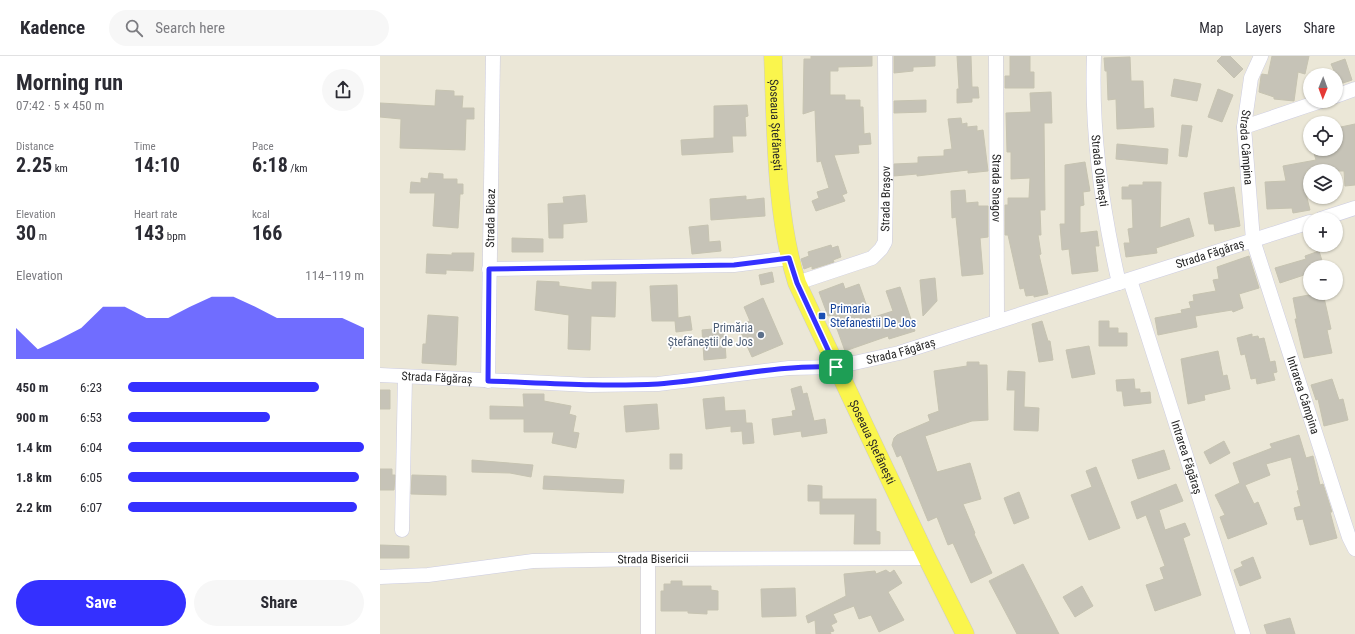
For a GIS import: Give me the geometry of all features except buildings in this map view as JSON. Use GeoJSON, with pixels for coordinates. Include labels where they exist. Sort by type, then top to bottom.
{"type":"FeatureCollection","features":[{"type":"Feature","properties":{"kind":"main road","name":"Șoseaua Ștefănești"},"geometry":{"type":"LineString","coordinates":[[773,56],[784,231],[789,258],[797,283],[927,558],[965,634]]}},
{"type":"Feature","properties":{"kind":"street","name":"Strada Bicaz"},"geometry":{"type":"LineString","coordinates":[[488,381],[493,56]]}},
{"type":"Feature","properties":{"kind":"street","name":"Strada Brașov"},"geometry":{"type":"LineString","coordinates":[[797,283],[872,258],[881,249],[885,242],[886,56]]}},
{"type":"Feature","properties":{"kind":"street","name":"Strada Snagov"},"geometry":{"type":"LineString","coordinates":[[996,56],[997,320]]}},
{"type":"Feature","properties":{"kind":"street","name":"Strada Olănești"},"geometry":{"type":"LineString","coordinates":[[1094,56],[1095,120],[1100,175],[1125,282]]}},
{"type":"Feature","properties":{"kind":"street","name":"Strada Câmpina"},"geometry":{"type":"LineString","coordinates":[[1253,240],[1244,127],[1251,78],[1261,56]]}},
{"type":"Feature","properties":{"kind":"street"},"geometry":{"type":"LineString","coordinates":[[1343,93],[1355,89]]}},
{"type":"Feature","properties":{"kind":"street"},"geometry":{"type":"LineString","coordinates":[[1244,127],[1303,107]]}},
{"type":"Feature","properties":{"kind":"street"},"geometry":{"type":"LineString","coordinates":[[1343,212],[1355,208]]}},
{"type":"Feature","properties":{"kind":"street","name":"Strada Făgăraș"},"geometry":{"type":"LineString","coordinates":[[380,375],[590,385],[658,384],[789,368],[836,367],[899,353],[997,320],[1125,282],[1303,224]]}},
{"type":"Feature","properties":{"kind":"street","name":"Intrarea Câmpina"},"geometry":{"type":"LineString","coordinates":[[1253,240],[1349,537],[1355,549]]}},
{"type":"Feature","properties":{"kind":"street"},"geometry":{"type":"LineString","coordinates":[[489,269],[734,265],[789,258]]}},
{"type":"Feature","properties":{"kind":"street","name":"Intrarea Făgăraș"},"geometry":{"type":"LineString","coordinates":[[1125,282],[1243,634]]}},
{"type":"Feature","properties":{"kind":"street"},"geometry":{"type":"LineString","coordinates":[[402,530],[405,377]]}},
{"type":"Feature","properties":{"kind":"street"},"geometry":{"type":"LineString","coordinates":[[648,558],[648,634]]}},
{"type":"Feature","properties":{"kind":"street","name":"Strada Bisericii"},"geometry":{"type":"LineString","coordinates":[[380,577],[428,575],[532,561],[648,558],[927,558]]}},
{"type":"Feature","properties":{"kind":"place","name":"Primaria Stefanestii De Jos"},"geometry":{"type":"Point","coordinates":[822,316]}},
{"type":"Feature","properties":{"kind":"place","name":"Primăria Ștefăneștii de Jos"},"geometry":{"type":"Point","coordinates":[761,335]}},
{"type":"Feature","properties":{"kind":"route"},"geometry":{"type":"LineString","coordinates":[[789,258],[797,283],[812,318],[836,367],[814,366],[789,368],[658,384],[590,385],[488,381],[489,269],[734,265],[768,262],[789,258]]}}]}
